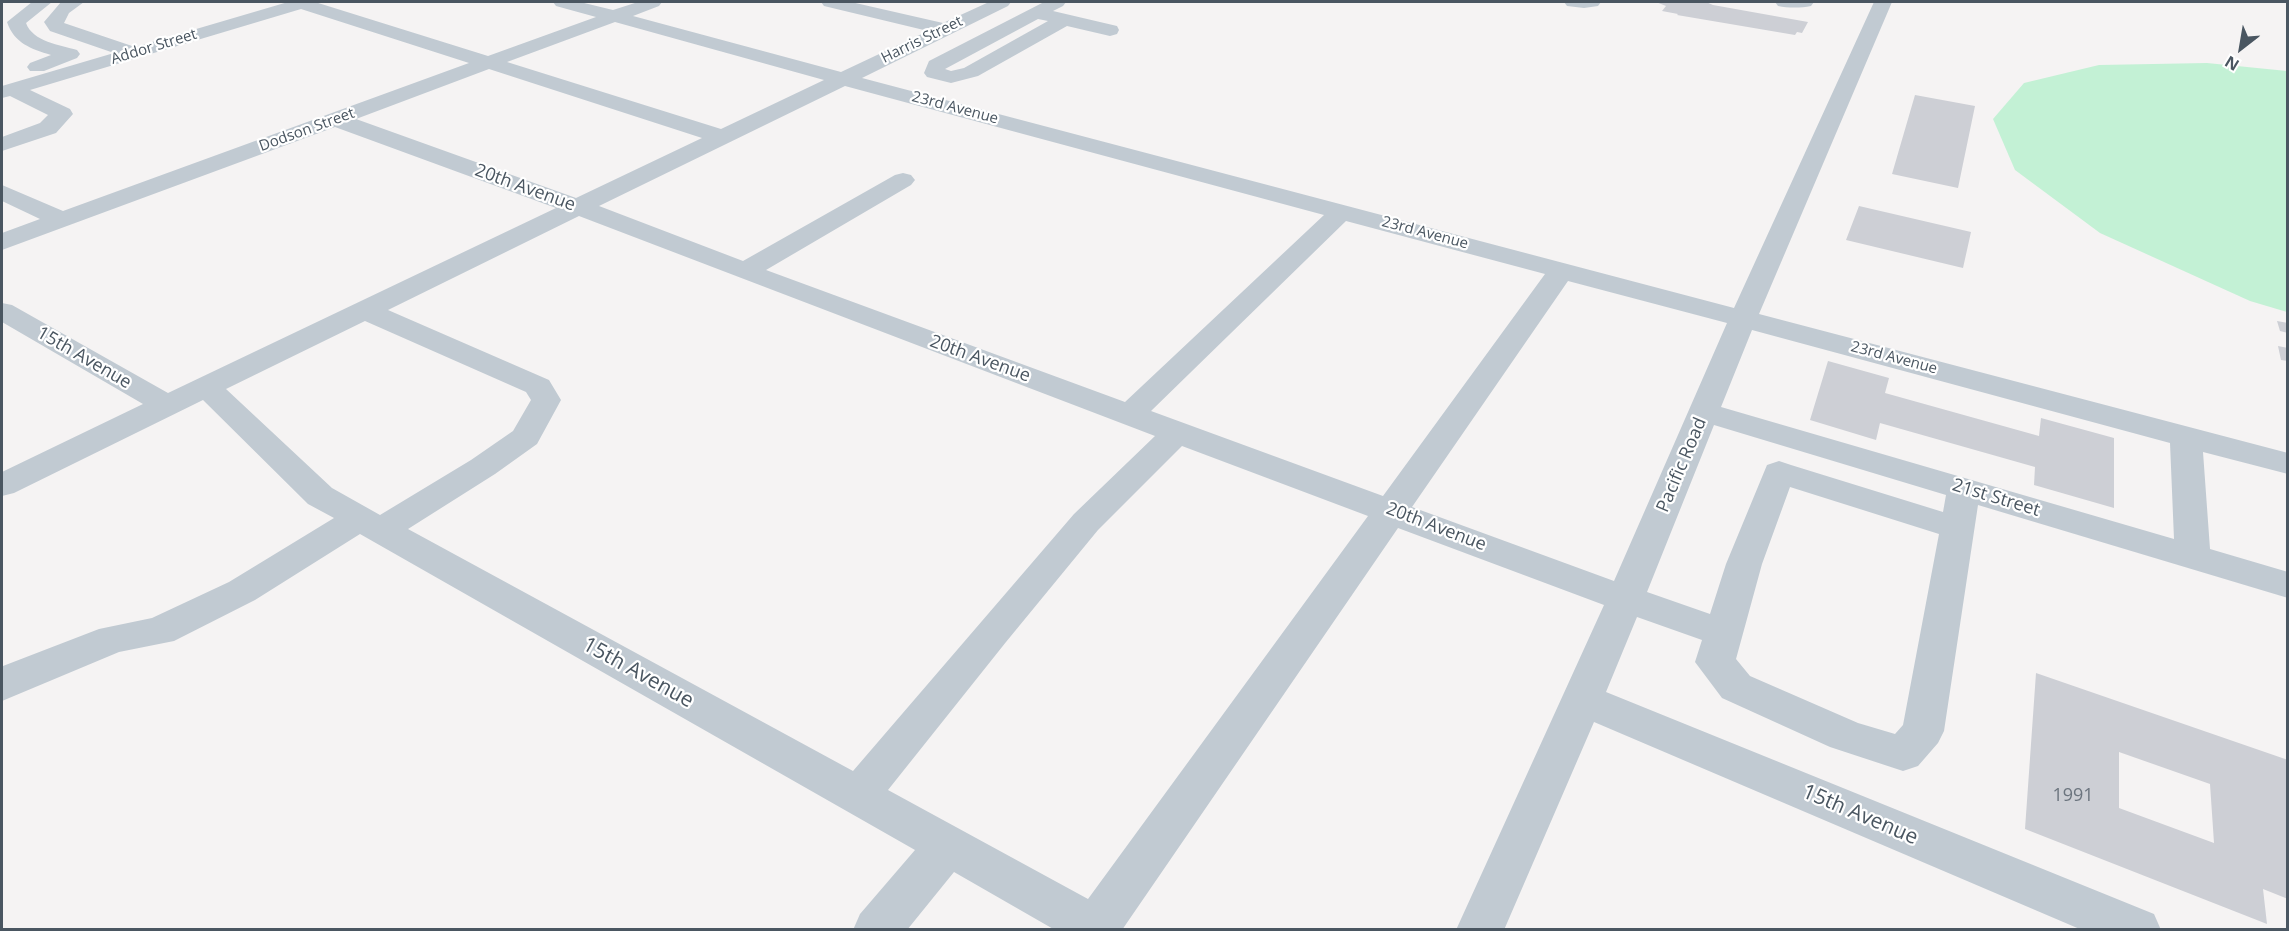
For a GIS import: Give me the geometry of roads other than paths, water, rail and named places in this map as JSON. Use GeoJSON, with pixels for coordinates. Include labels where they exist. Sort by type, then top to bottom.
{"type":"FeatureCollection","features":[{"type":"Feature","properties":{"kind":"street"},"geometry":{"type":"LineString","coordinates":[[5,86],[70,54],[30,40],[17,30],[16,22],[43,2]]}},
{"type":"Feature","properties":{"kind":"street"},"geometry":{"type":"LineString","coordinates":[[75,2],[64,6],[53,22],[57,27],[135,53]]}},
{"type":"Feature","properties":{"kind":"street"},"geometry":{"type":"LineString","coordinates":[[205,32],[179,27],[266,2]]}},
{"type":"Feature","properties":{"kind":"street"},"geometry":{"type":"LineString","coordinates":[[303,2],[486,63],[722,137]]}},
{"type":"Feature","properties":{"kind":"street","name":"Addor Street"},"geometry":{"type":"LineString","coordinates":[[5,86],[135,53],[303,2]]}},
{"type":"Feature","properties":{"kind":"street","name":"23rd Avenue"},"geometry":{"type":"LineString","coordinates":[[562,2],[2288,464]]}},
{"type":"Feature","properties":{"kind":"street","name":"Dodson Street"},"geometry":{"type":"LineString","coordinates":[[2,242],[652,2]]}},
{"type":"Feature","properties":{"kind":"street"},"geometry":{"type":"LineString","coordinates":[[830,2],[944,29]]}},
{"type":"Feature","properties":{"kind":"street"},"geometry":{"type":"LineString","coordinates":[[1573,2],[1592,2]]}},
{"type":"Feature","properties":{"kind":"street"},"geometry":{"type":"LineString","coordinates":[[1784,2],[1805,2]]}},
{"type":"Feature","properties":{"kind":"street","name":"Pacific Road"},"geometry":{"type":"LineString","coordinates":[[1480,930],[1582,700],[1743,318],[1883,2]]}},
{"type":"Feature","properties":{"kind":"street"},"geometry":{"type":"LineString","coordinates":[[998,3],[1035,13],[1060,11],[1110,30]]}},
{"type":"Feature","properties":{"kind":"street","name":"Harris Street"},"geometry":{"type":"LineString","coordinates":[[2,485],[998,3]]}},
{"type":"Feature","properties":{"kind":"street"},"geometry":{"type":"LineString","coordinates":[[1035,13],[936,65],[934,73],[951,77],[971,72],[1060,11]]}},
{"type":"Feature","properties":{"kind":"street"},"geometry":{"type":"LineString","coordinates":[[2,144],[48,128],[62,114],[5,86]]}},
{"type":"Feature","properties":{"kind":"street","name":"20th Avenue"},"geometry":{"type":"LineString","coordinates":[[334,119],[578,207],[1625,599],[1723,633]]}},
{"type":"Feature","properties":{"kind":"street"},"geometry":{"type":"LineString","coordinates":[[745,271],[903,180]]}},
{"type":"Feature","properties":{"kind":"street"},"geometry":{"type":"LineString","coordinates":[[2,192],[62,220]]}},
{"type":"Feature","properties":{"kind":"street"},"geometry":{"type":"LineString","coordinates":[[1130,414],[1342,211]]}},
{"type":"Feature","properties":{"kind":"street"},"geometry":{"type":"LineString","coordinates":[[1095,928],[1562,270]]}},
{"type":"Feature","properties":{"kind":"street"},"geometry":{"type":"LineString","coordinates":[[6,675],[113,639],[160,631],[483,467],[526,437],[546,400],[538,386],[365,310]]}},
{"type":"Feature","properties":{"kind":"street","name":"15th Avenue"},"geometry":{"type":"LineString","coordinates":[[2,311],[167,405]]}},
{"type":"Feature","properties":{"kind":"street","name":"15th Avenue"},"geometry":{"type":"LineString","coordinates":[[206,386],[320,496],[1095,928]]}},
{"type":"Feature","properties":{"kind":"street","name":"21st Street"},"geometry":{"type":"LineString","coordinates":[[1704,412],[2288,585]]}},
{"type":"Feature","properties":{"kind":"street"},"geometry":{"type":"LineString","coordinates":[[858,796],[992,632],[1086,522],[1178,432]]}},
{"type":"Feature","properties":{"kind":"street"},"geometry":{"type":"LineString","coordinates":[[2186,436],[2193,557]]}},
{"type":"Feature","properties":{"kind":"street"},"geometry":{"type":"LineString","coordinates":[[1957,528],[1779,472],[1744,564],[1715,662],[1736,687],[1845,735],[1903,754],[1923,731],[1964,489]]}},
{"type":"Feature","properties":{"kind":"street","name":"15th Avenue"},"geometry":{"type":"LineString","coordinates":[[1582,700],[2137,930]]}},
{"type":"Feature","properties":{"kind":"street"},"geometry":{"type":"LineString","coordinates":[[877,930],[947,846]]}}]}
